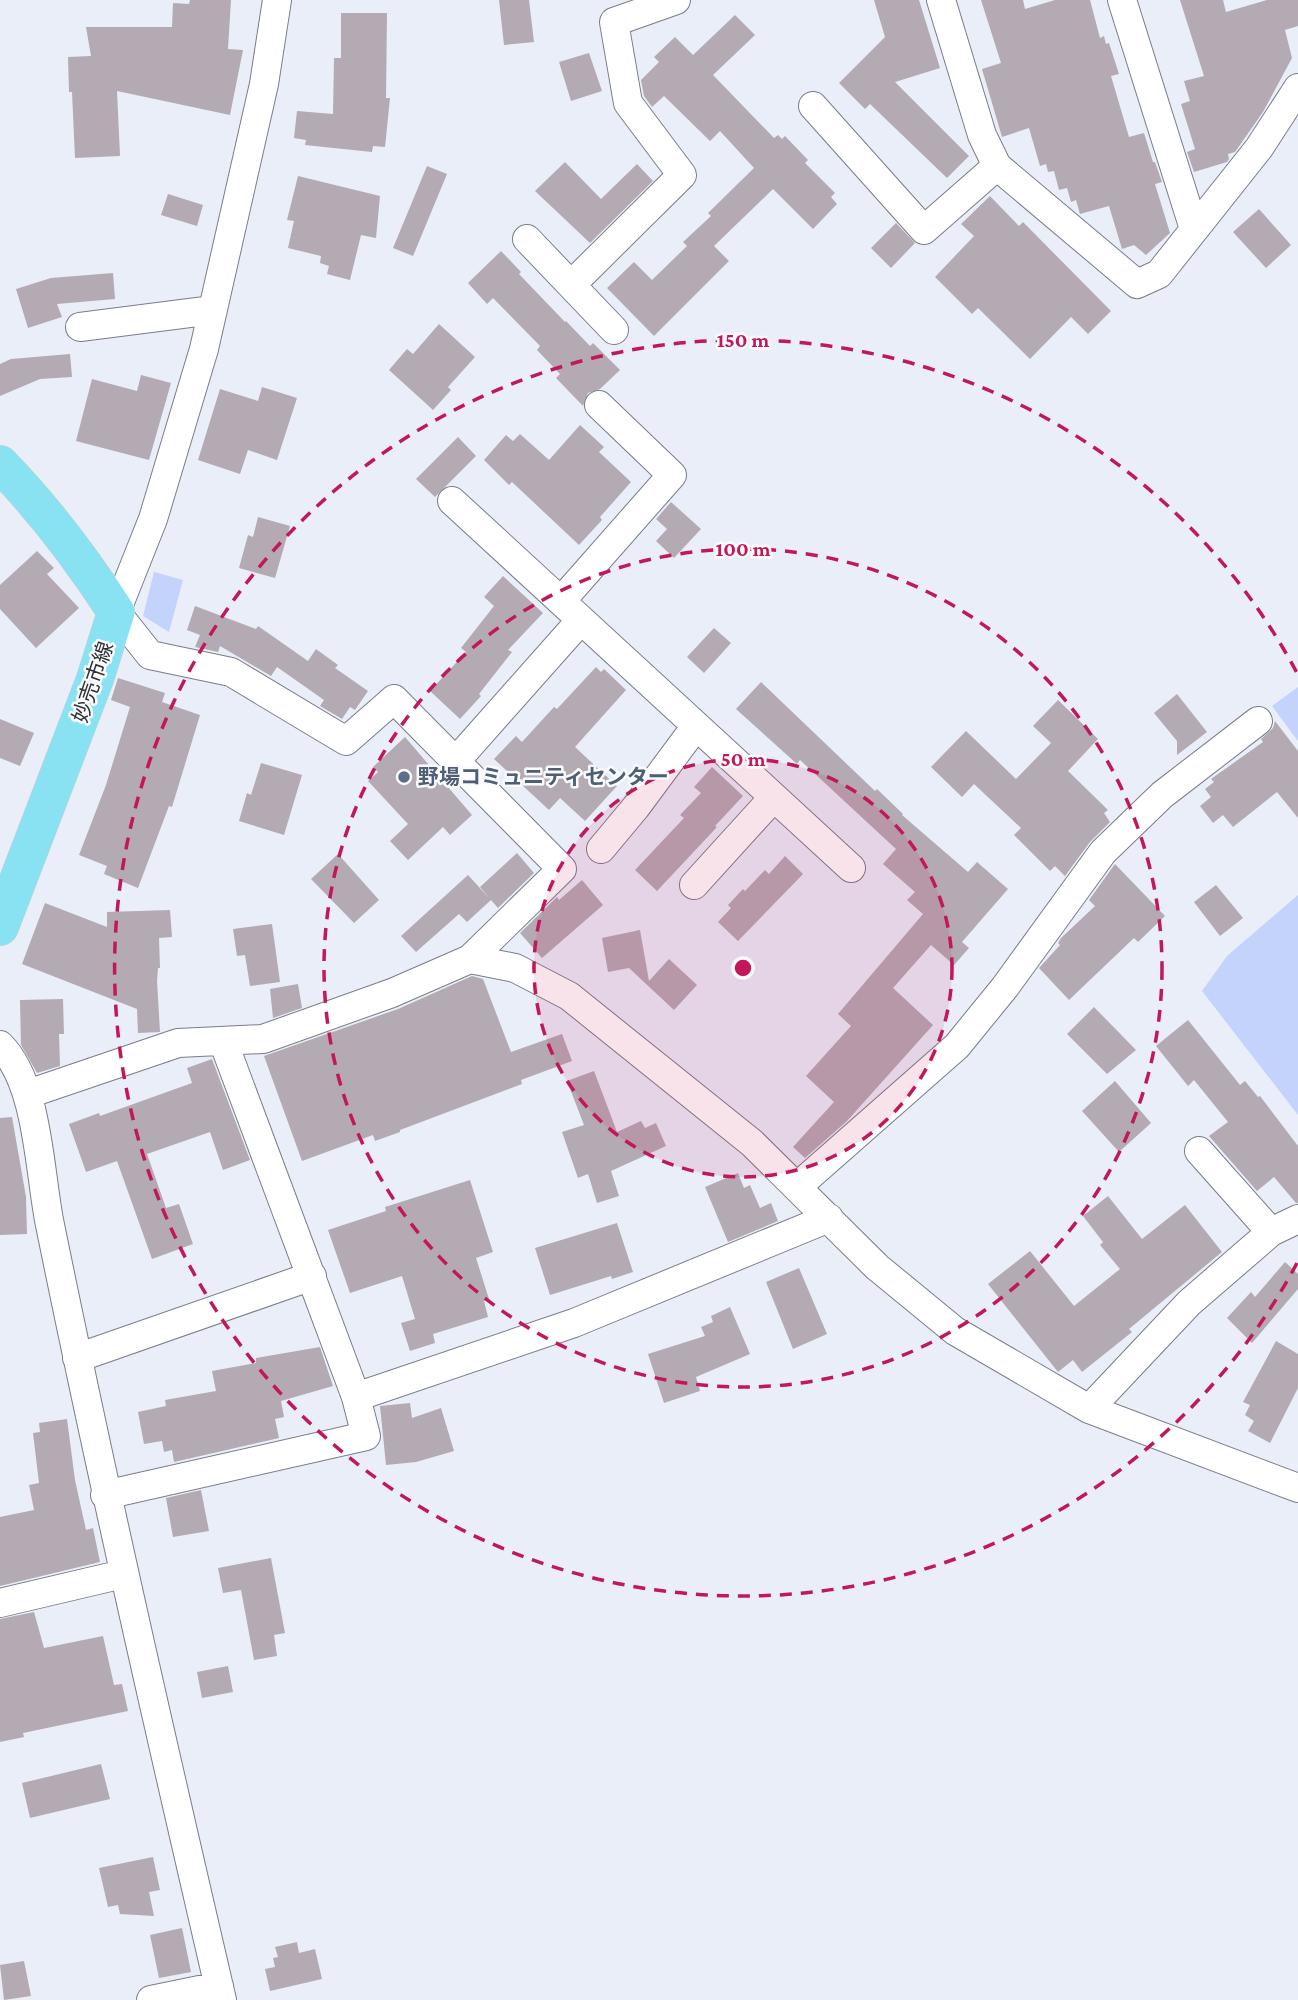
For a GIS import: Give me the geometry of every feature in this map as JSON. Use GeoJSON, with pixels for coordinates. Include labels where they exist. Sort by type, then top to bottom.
{"type":"FeatureCollection","features":[{"type":"Feature","properties":{"kind":"main road","name":"妙売市線"},"geometry":{"type":"LineString","coordinates":[[0,464],[31,496],[81,558],[116,612],[95,679],[9,875],[0,926]]}},
{"type":"Feature","properties":{"kind":"street"},"geometry":{"type":"LineString","coordinates":[[28,1094],[178,1044],[263,1039],[392,993],[470,959],[562,869],[394,699],[346,741],[231,672],[150,654],[116,612],[153,519],[204,349],[264,84],[277,0]]}},
{"type":"Feature","properties":{"kind":"street"},"geometry":{"type":"LineString","coordinates":[[571,285],[682,175],[628,103],[614,22],[676,0]]}},
{"type":"Feature","properties":{"kind":"street"},"geometry":{"type":"LineString","coordinates":[[941,0],[982,135],[997,166],[1137,284],[1159,274],[1259,148],[1298,88]]}},
{"type":"Feature","properties":{"kind":"street"},"geometry":{"type":"LineString","coordinates":[[1122,0],[1194,229]]}},
{"type":"Feature","properties":{"kind":"street"},"geometry":{"type":"LineString","coordinates":[[813,106],[924,230],[997,166]]}},
{"type":"Feature","properties":{"kind":"street"},"geometry":{"type":"LineString","coordinates":[[527,239],[614,330]]}},
{"type":"Feature","properties":{"kind":"street"},"geometry":{"type":"LineString","coordinates":[[80,327],[213,310]]}},
{"type":"Feature","properties":{"kind":"street"},"geometry":{"type":"LineString","coordinates":[[561,601],[672,475],[599,405]]}},
{"type":"Feature","properties":{"kind":"street"},"geometry":{"type":"LineString","coordinates":[[452,501],[851,868]]}},
{"type":"Feature","properties":{"kind":"street"},"geometry":{"type":"LineString","coordinates":[[456,762],[581,620]]}},
{"type":"Feature","properties":{"kind":"street"},"geometry":{"type":"LineString","coordinates":[[798,1186],[957,1046],[1005,987],[1103,852],[1162,795],[1258,721]]}},
{"type":"Feature","properties":{"kind":"street"},"geometry":{"type":"LineString","coordinates":[[601,849],[696,726]]}},
{"type":"Feature","properties":{"kind":"street"},"geometry":{"type":"LineString","coordinates":[[694,886],[774,797]]}},
{"type":"Feature","properties":{"kind":"street"},"geometry":{"type":"LineString","coordinates":[[470,959],[515,968],[569,996],[752,1143],[877,1267],[955,1331],[1089,1409],[1298,1488]]}},
{"type":"Feature","properties":{"kind":"street"},"geometry":{"type":"LineString","coordinates":[[106,1495],[366,1436],[356,1397],[223,1041]]}},
{"type":"Feature","properties":{"kind":"street"},"geometry":{"type":"LineString","coordinates":[[0,1045],[9,1054],[28,1094],[46,1206],[106,1495],[220,1993],[151,2000]]}},
{"type":"Feature","properties":{"kind":"street"},"geometry":{"type":"LineString","coordinates":[[1199,1151],[1271,1232]]}},
{"type":"Feature","properties":{"kind":"street"},"geometry":{"type":"LineString","coordinates":[[356,1397],[574,1323],[830,1218]]}},
{"type":"Feature","properties":{"kind":"street"},"geometry":{"type":"LineString","coordinates":[[1089,1409],[1189,1303],[1271,1232],[1298,1219]]}},
{"type":"Feature","properties":{"kind":"street"},"geometry":{"type":"LineString","coordinates":[[77,1358],[312,1276]]}},
{"type":"Feature","properties":{"kind":"street"},"geometry":{"type":"LineString","coordinates":[[0,1603],[123,1574]]}},
{"type":"Feature","properties":{"kind":"shaded area"},"geometry":{"type":"Polygon","coordinates":[[[154,572],[183,580],[169,632],[143,616],[154,572]]]}},
{"type":"Feature","properties":{"kind":"shaded area"},"geometry":{"type":"Polygon","coordinates":[[[1298,687],[1298,741],[1272,706],[1298,687]]]}},
{"type":"Feature","properties":{"kind":"shaded area"},"geometry":{"type":"Polygon","coordinates":[[[1298,895],[1298,1115],[1202,991],[1227,956],[1298,895]]]}},
{"type":"Feature","properties":{"kind":"building"},"geometry":{"type":"Polygon","coordinates":[[[190,0],[231,0],[228,49],[243,50],[230,115],[117,91],[120,156],[75,158],[68,57],[91,56],[86,27],[172,27],[173,3],[189,4],[190,0]]]}},
{"type":"Feature","properties":{"kind":"building"},"geometry":{"type":"Polygon","coordinates":[[[499,0],[529,0],[534,42],[504,45],[499,0]]]}},
{"type":"Feature","properties":{"kind":"building"},"geometry":{"type":"Polygon","coordinates":[[[874,0],[919,0],[940,68],[895,82],[969,156],[947,178],[870,104],[865,109],[839,83],[885,37],[874,0]]]}},
{"type":"Feature","properties":{"kind":"building"},"geometry":{"type":"Polygon","coordinates":[[[981,0],[1023,0],[1025,9],[1055,0],[1090,0],[1100,38],[1104,36],[1106,44],[1109,43],[1119,74],[1111,76],[1129,137],[1144,133],[1162,182],[1155,184],[1170,233],[1146,255],[1134,245],[1122,249],[1109,206],[1080,214],[1076,200],[1071,202],[1067,188],[1059,190],[1054,171],[1048,172],[1046,164],[1040,166],[1029,128],[1002,137],[982,69],[1001,63],[981,0]]]}},
{"type":"Feature","properties":{"kind":"building"},"geometry":{"type":"Polygon","coordinates":[[[1180,0],[1223,0],[1226,12],[1267,0],[1298,0],[1298,26],[1285,30],[1292,58],[1263,112],[1235,152],[1228,154],[1227,162],[1194,172],[1187,152],[1195,149],[1181,104],[1190,101],[1184,81],[1204,76],[1180,0]]]}},
{"type":"Feature","properties":{"kind":"building"},"geometry":{"type":"Polygon","coordinates":[[[341,13],[387,13],[386,98],[390,98],[385,147],[373,146],[372,152],[305,145],[306,140],[294,138],[297,111],[333,114],[334,58],[341,58],[341,13]]]}},
{"type":"Feature","properties":{"kind":"building"},"geometry":{"type":"Polygon","coordinates":[[[735,15],[755,35],[713,75],[774,138],[778,135],[782,139],[785,136],[808,160],[805,163],[835,193],[831,197],[837,204],[813,229],[773,189],[714,246],[729,261],[654,336],[607,288],[634,262],[652,280],[687,246],[683,242],[711,216],[708,213],[754,168],[720,131],[710,141],[664,96],[652,107],[644,96],[641,80],[659,62],[654,57],[675,37],[693,55],[735,15]]]}},
{"type":"Feature","properties":{"kind":"building"},"geometry":{"type":"Polygon","coordinates":[[[589,53],[602,91],[571,101],[559,62],[589,53]]]}},
{"type":"Feature","properties":{"kind":"building"},"geometry":{"type":"Polygon","coordinates":[[[565,162],[601,199],[637,164],[653,181],[590,243],[535,191],[565,162]]]}},
{"type":"Feature","properties":{"kind":"building"},"geometry":{"type":"Polygon","coordinates":[[[427,166],[447,174],[413,256],[393,248],[427,166]]]}},
{"type":"Feature","properties":{"kind":"building"},"geometry":{"type":"Polygon","coordinates":[[[298,176],[380,196],[376,238],[361,235],[350,280],[327,274],[329,266],[320,263],[321,256],[288,248],[294,221],[287,220],[298,176]]]}},
{"type":"Feature","properties":{"kind":"building"},"geometry":{"type":"Polygon","coordinates":[[[168,194],[203,205],[197,226],[161,215],[168,194]]]}},
{"type":"Feature","properties":{"kind":"building"},"geometry":{"type":"Polygon","coordinates":[[[990,196],[1019,226],[1023,222],[1111,311],[1088,334],[1071,317],[1030,359],[978,308],[972,314],[935,277],[974,236],[961,224],[990,196]]]}},
{"type":"Feature","properties":{"kind":"building"},"geometry":{"type":"Polygon","coordinates":[[[1259,209],[1291,245],[1266,268],[1233,232],[1259,209]]]}},
{"type":"Feature","properties":{"kind":"building"},"geometry":{"type":"Polygon","coordinates":[[[896,223],[915,243],[891,268],[871,248],[896,223]]]}},
{"type":"Feature","properties":{"kind":"building"},"geometry":{"type":"Polygon","coordinates":[[[501,251],[565,322],[590,346],[593,343],[620,370],[600,389],[588,393],[583,406],[556,378],[560,374],[537,350],[540,346],[493,298],[487,304],[468,283],[501,251]]]}},
{"type":"Feature","properties":{"kind":"building"},"geometry":{"type":"Polygon","coordinates":[[[113,273],[115,299],[57,304],[62,317],[28,328],[16,289],[51,278],[113,273]]]}},
{"type":"Feature","properties":{"kind":"building"},"geometry":{"type":"Polygon","coordinates":[[[439,324],[475,357],[448,387],[451,390],[433,410],[389,370],[407,349],[413,354],[439,324]]]}},
{"type":"Feature","properties":{"kind":"building"},"geometry":{"type":"Polygon","coordinates":[[[70,354],[72,377],[40,379],[0,396],[0,364],[11,359],[70,354]]]}},
{"type":"Feature","properties":{"kind":"building"},"geometry":{"type":"Polygon","coordinates":[[[141,375],[171,383],[149,460],[76,441],[92,379],[137,391],[141,375]]]}},
{"type":"Feature","properties":{"kind":"building"},"geometry":{"type":"Polygon","coordinates":[[[262,387],[297,398],[277,460],[248,450],[240,474],[198,460],[220,389],[258,401],[262,387]]]}},
{"type":"Feature","properties":{"kind":"building"},"geometry":{"type":"Polygon","coordinates":[[[580,425],[604,447],[599,452],[631,482],[579,545],[512,482],[509,485],[484,460],[506,435],[513,441],[520,434],[549,460],[580,425]]]}},
{"type":"Feature","properties":{"kind":"building"},"geometry":{"type":"Polygon","coordinates":[[[458,437],[476,456],[435,497],[416,479],[458,437]]]}},
{"type":"Feature","properties":{"kind":"building"},"geometry":{"type":"Polygon","coordinates":[[[671,502],[701,529],[674,558],[656,541],[667,529],[656,519],[671,502]]]}},
{"type":"Feature","properties":{"kind":"building"},"geometry":{"type":"Polygon","coordinates":[[[258,517],[290,526],[275,578],[239,568],[248,535],[253,537],[258,517]]]}},
{"type":"Feature","properties":{"kind":"building"},"geometry":{"type":"Polygon","coordinates":[[[37,551],[54,568],[47,574],[79,608],[36,648],[0,609],[0,585],[37,551]]]}},
{"type":"Feature","properties":{"kind":"building"},"geometry":{"type":"Polygon","coordinates":[[[503,576],[543,613],[508,650],[512,652],[479,694],[481,696],[460,719],[430,691],[466,652],[461,648],[494,606],[484,597],[503,576]]]}},
{"type":"Feature","properties":{"kind":"building"},"geometry":{"type":"Polygon","coordinates":[[[195,606],[256,629],[258,626],[308,661],[316,649],[338,665],[335,668],[368,691],[355,710],[350,707],[342,719],[320,706],[324,700],[277,667],[271,676],[220,646],[218,652],[195,647],[200,635],[187,630],[195,606]]]}},
{"type":"Feature","properties":{"kind":"building"},"geometry":{"type":"Polygon","coordinates":[[[714,628],[731,643],[704,673],[687,657],[714,628]]]}},
{"type":"Feature","properties":{"kind":"building"},"geometry":{"type":"Polygon","coordinates":[[[596,667],[601,672],[604,669],[626,690],[575,747],[617,786],[585,821],[560,798],[549,810],[494,759],[516,736],[522,742],[596,667]]]}},
{"type":"Feature","properties":{"kind":"building"},"geometry":{"type":"Polygon","coordinates":[[[118,678],[165,693],[162,702],[200,715],[172,807],[169,806],[138,888],[104,874],[107,866],[79,855],[106,785],[130,707],[111,700],[118,678]]]}},
{"type":"Feature","properties":{"kind":"building"},"geometry":{"type":"Polygon","coordinates":[[[761,682],[875,791],[877,789],[902,815],[968,872],[977,862],[1008,889],[962,942],[969,948],[954,965],[931,945],[893,988],[933,1025],[847,1121],[805,1158],[793,1147],[834,1102],[806,1076],[851,1026],[838,1014],[923,914],[907,900],[915,892],[883,864],[896,849],[800,760],[797,764],[736,709],[761,682]]]}},
{"type":"Feature","properties":{"kind":"building"},"geometry":{"type":"Polygon","coordinates":[[[1177,694],[1207,732],[1177,755],[1177,741],[1154,713],[1177,694]]]}},
{"type":"Feature","properties":{"kind":"building"},"geometry":{"type":"Polygon","coordinates":[[[1058,700],[1098,739],[1068,771],[1108,810],[1104,813],[1110,822],[1090,842],[1065,876],[1055,866],[1050,871],[1014,835],[1021,828],[974,784],[962,797],[931,767],[966,731],[1016,779],[1051,743],[1033,726],[1058,700]]]}},
{"type":"Feature","properties":{"kind":"building"},"geometry":{"type":"Polygon","coordinates":[[[0,719],[34,733],[20,766],[0,758],[0,719]]]}},
{"type":"Feature","properties":{"kind":"building"},"geometry":{"type":"Polygon","coordinates":[[[1275,721],[1298,751],[1298,818],[1277,792],[1233,827],[1223,815],[1213,823],[1200,806],[1211,797],[1205,789],[1214,782],[1211,779],[1263,742],[1261,739],[1273,728],[1275,721]]]}},
{"type":"Feature","properties":{"kind":"building"},"geometry":{"type":"Polygon","coordinates":[[[405,737],[472,815],[450,835],[443,827],[408,860],[390,841],[408,824],[368,781],[378,772],[373,767],[405,737]]]}},
{"type":"Feature","properties":{"kind":"building"},"geometry":{"type":"Polygon","coordinates":[[[261,763],[302,775],[284,835],[239,821],[247,793],[251,795],[261,763]]]}},
{"type":"Feature","properties":{"kind":"building"},"geometry":{"type":"Polygon","coordinates":[[[712,767],[743,796],[657,891],[635,870],[684,818],[680,815],[701,793],[694,787],[712,767]]]}},
{"type":"Feature","properties":{"kind":"building"},"geometry":{"type":"Polygon","coordinates":[[[517,853],[534,873],[498,908],[491,900],[467,922],[459,914],[416,952],[401,936],[468,875],[490,899],[480,887],[517,853]]]}},
{"type":"Feature","properties":{"kind":"building"},"geometry":{"type":"Polygon","coordinates":[[[338,854],[379,900],[354,923],[311,879],[338,854]]]}},
{"type":"Feature","properties":{"kind":"building"},"geometry":{"type":"Polygon","coordinates":[[[785,856],[803,874],[738,941],[718,922],[731,908],[728,905],[743,889],[745,891],[765,870],[769,874],[785,856]]]}},
{"type":"Feature","properties":{"kind":"building"},"geometry":{"type":"Polygon","coordinates":[[[1115,864],[1165,916],[1138,942],[1134,938],[1069,1000],[1039,968],[1060,945],[1058,943],[1061,938],[1095,906],[1089,900],[1115,864]]]}},
{"type":"Feature","properties":{"kind":"building"},"geometry":{"type":"Polygon","coordinates":[[[582,880],[603,905],[542,958],[520,933],[557,897],[559,900],[582,880]]]}},
{"type":"Feature","properties":{"kind":"building"},"geometry":{"type":"Polygon","coordinates":[[[1216,885],[1243,918],[1220,936],[1194,902],[1216,885]]]}},
{"type":"Feature","properties":{"kind":"building"},"geometry":{"type":"Polygon","coordinates":[[[45,903],[107,927],[107,912],[170,910],[172,937],[159,938],[160,968],[157,981],[160,1032],[138,1033],[137,1009],[22,964],[45,903]]]}},
{"type":"Feature","properties":{"kind":"building"},"geometry":{"type":"Polygon","coordinates":[[[272,924],[280,982],[250,986],[245,955],[237,956],[233,929],[272,924]]]}},
{"type":"Feature","properties":{"kind":"building"},"geometry":{"type":"Polygon","coordinates":[[[640,930],[649,981],[669,959],[697,985],[674,1010],[629,968],[608,972],[602,938],[640,930]]]}},
{"type":"Feature","properties":{"kind":"building"},"geometry":{"type":"Polygon","coordinates":[[[472,976],[483,979],[511,1052],[562,1034],[572,1061],[521,1080],[522,1084],[400,1132],[375,1141],[373,1135],[302,1161],[264,1056],[398,1009],[472,976]]]}},
{"type":"Feature","properties":{"kind":"building"},"geometry":{"type":"Polygon","coordinates":[[[298,984],[302,1008],[273,1018],[270,989],[298,984]]]}},
{"type":"Feature","properties":{"kind":"building"},"geometry":{"type":"Polygon","coordinates":[[[63,999],[64,1034],[59,1034],[60,1066],[37,1073],[21,1045],[20,1000],[63,999]]]}},
{"type":"Feature","properties":{"kind":"building"},"geometry":{"type":"Polygon","coordinates":[[[1094,1007],[1136,1050],[1107,1074],[1067,1034],[1094,1007]]]}},
{"type":"Feature","properties":{"kind":"building"},"geometry":{"type":"Polygon","coordinates":[[[1188,1020],[1240,1085],[1245,1081],[1258,1097],[1260,1096],[1298,1146],[1298,1203],[1274,1177],[1257,1191],[1209,1136],[1228,1122],[1194,1080],[1188,1086],[1156,1046],[1188,1020]]]}},
{"type":"Feature","properties":{"kind":"building"},"geometry":{"type":"Polygon","coordinates":[[[212,1059],[250,1160],[223,1170],[210,1132],[147,1154],[166,1208],[179,1204],[193,1244],[152,1259],[117,1161],[86,1172],[69,1124],[99,1113],[100,1116],[192,1083],[187,1068],[212,1059]]]}},
{"type":"Feature","properties":{"kind":"building"},"geometry":{"type":"Polygon","coordinates":[[[594,1071],[617,1132],[641,1121],[645,1128],[656,1123],[666,1146],[611,1171],[619,1196],[597,1203],[588,1174],[578,1178],[562,1132],[584,1125],[567,1081],[594,1071]]]}},
{"type":"Feature","properties":{"kind":"building"},"geometry":{"type":"Polygon","coordinates":[[[1115,1081],[1151,1123],[1119,1152],[1082,1111],[1115,1081]]]}},
{"type":"Feature","properties":{"kind":"building"},"geometry":{"type":"Polygon","coordinates":[[[12,1117],[26,1197],[27,1234],[0,1235],[0,1118],[12,1117]]]}},
{"type":"Feature","properties":{"kind":"building"},"geometry":{"type":"Polygon","coordinates":[[[738,1173],[744,1188],[750,1185],[760,1208],[771,1203],[778,1221],[728,1242],[705,1187],[738,1173]]]}},
{"type":"Feature","properties":{"kind":"building"},"geometry":{"type":"Polygon","coordinates":[[[470,1180],[493,1252],[476,1258],[489,1299],[484,1301],[488,1317],[433,1334],[435,1343],[410,1351],[401,1323],[415,1319],[402,1276],[350,1293],[328,1230],[386,1211],[385,1207],[470,1180]]]}},
{"type":"Feature","properties":{"kind":"building"},"geometry":{"type":"Polygon","coordinates":[[[1108,1196],[1142,1239],[1185,1205],[1222,1252],[1129,1329],[1132,1332],[1082,1372],[1073,1360],[1058,1372],[988,1284],[1030,1251],[1074,1306],[1120,1269],[1100,1245],[1103,1242],[1083,1216],[1108,1196]]]}},
{"type":"Feature","properties":{"kind":"building"},"geometry":{"type":"Polygon","coordinates":[[[617,1223],[633,1272],[550,1295],[535,1248],[617,1223]]]}},
{"type":"Feature","properties":{"kind":"building"},"geometry":{"type":"Polygon","coordinates":[[[1285,1262],[1298,1274],[1298,1289],[1252,1343],[1227,1318],[1251,1292],[1255,1297],[1285,1262]]]}},
{"type":"Feature","properties":{"kind":"building"},"geometry":{"type":"Polygon","coordinates":[[[799,1268],[827,1334],[793,1349],[766,1282],[799,1268]]]}},
{"type":"Feature","properties":{"kind":"building"},"geometry":{"type":"Polygon","coordinates":[[[730,1307],[750,1354],[696,1377],[700,1391],[664,1403],[648,1354],[705,1336],[701,1327],[713,1322],[711,1316],[730,1307]]]}},
{"type":"Feature","properties":{"kind":"building"},"geometry":{"type":"Polygon","coordinates":[[[1276,1341],[1298,1354],[1298,1388],[1270,1443],[1248,1431],[1254,1421],[1245,1415],[1250,1405],[1243,1402],[1276,1341]]]}},
{"type":"Feature","properties":{"kind":"building"},"geometry":{"type":"Polygon","coordinates":[[[320,1347],[333,1386],[281,1401],[284,1417],[275,1419],[279,1438],[174,1462],[172,1450],[164,1452],[162,1441],[144,1444],[138,1412],[166,1406],[165,1400],[216,1391],[212,1371],[256,1363],[256,1358],[320,1347]]]}},
{"type":"Feature","properties":{"kind":"building"},"geometry":{"type":"Polygon","coordinates":[[[410,1403],[412,1418],[441,1408],[454,1451],[416,1462],[386,1465],[380,1406],[410,1403]]]}},
{"type":"Feature","properties":{"kind":"building"},"geometry":{"type":"Polygon","coordinates":[[[67,1419],[75,1480],[86,1530],[93,1528],[100,1562],[0,1586],[0,1517],[34,1510],[29,1485],[39,1483],[33,1433],[40,1432],[39,1423],[67,1419]]]}},
{"type":"Feature","properties":{"kind":"building"},"geometry":{"type":"Polygon","coordinates":[[[201,1490],[209,1531],[173,1537],[166,1498],[201,1490]]]}},
{"type":"Feature","properties":{"kind":"building"},"geometry":{"type":"Polygon","coordinates":[[[271,1558],[285,1633],[274,1635],[277,1656],[254,1660],[241,1590],[223,1593],[218,1568],[271,1558]]]}},
{"type":"Feature","properties":{"kind":"building"},"geometry":{"type":"Polygon","coordinates":[[[34,1612],[44,1648],[103,1636],[114,1685],[122,1684],[128,1711],[23,1733],[24,1737],[0,1742],[0,1619],[34,1612]]]}},
{"type":"Feature","properties":{"kind":"building"},"geometry":{"type":"Polygon","coordinates":[[[228,1666],[233,1692],[202,1698],[197,1672],[228,1666]]]}},
{"type":"Feature","properties":{"kind":"building"},"geometry":{"type":"Polygon","coordinates":[[[101,1764],[110,1799],[30,1818],[22,1783],[101,1764]]]}},
{"type":"Feature","properties":{"kind":"building"},"geometry":{"type":"Polygon","coordinates":[[[153,1857],[160,1890],[149,1892],[154,1916],[120,1914],[118,1905],[108,1907],[99,1868],[153,1857]]]}},
{"type":"Feature","properties":{"kind":"building"},"geometry":{"type":"Polygon","coordinates":[[[182,1928],[191,1972],[159,1978],[150,1935],[182,1928]]]}},
{"type":"Feature","properties":{"kind":"building"},"geometry":{"type":"Polygon","coordinates":[[[297,1942],[299,1953],[315,1949],[322,1979],[270,1991],[265,1969],[275,1967],[273,1958],[278,1957],[275,1947],[297,1942]]]}},
{"type":"Feature","properties":{"kind":"building"},"geometry":{"type":"Polygon","coordinates":[[[24,1961],[31,1996],[4,2000],[0,1965],[24,1961]]]}},
{"type":"Feature","properties":{"kind":"place","name":"野場コミュニティセンター"},"geometry":{"type":"Point","coordinates":[404,777]}}]}
